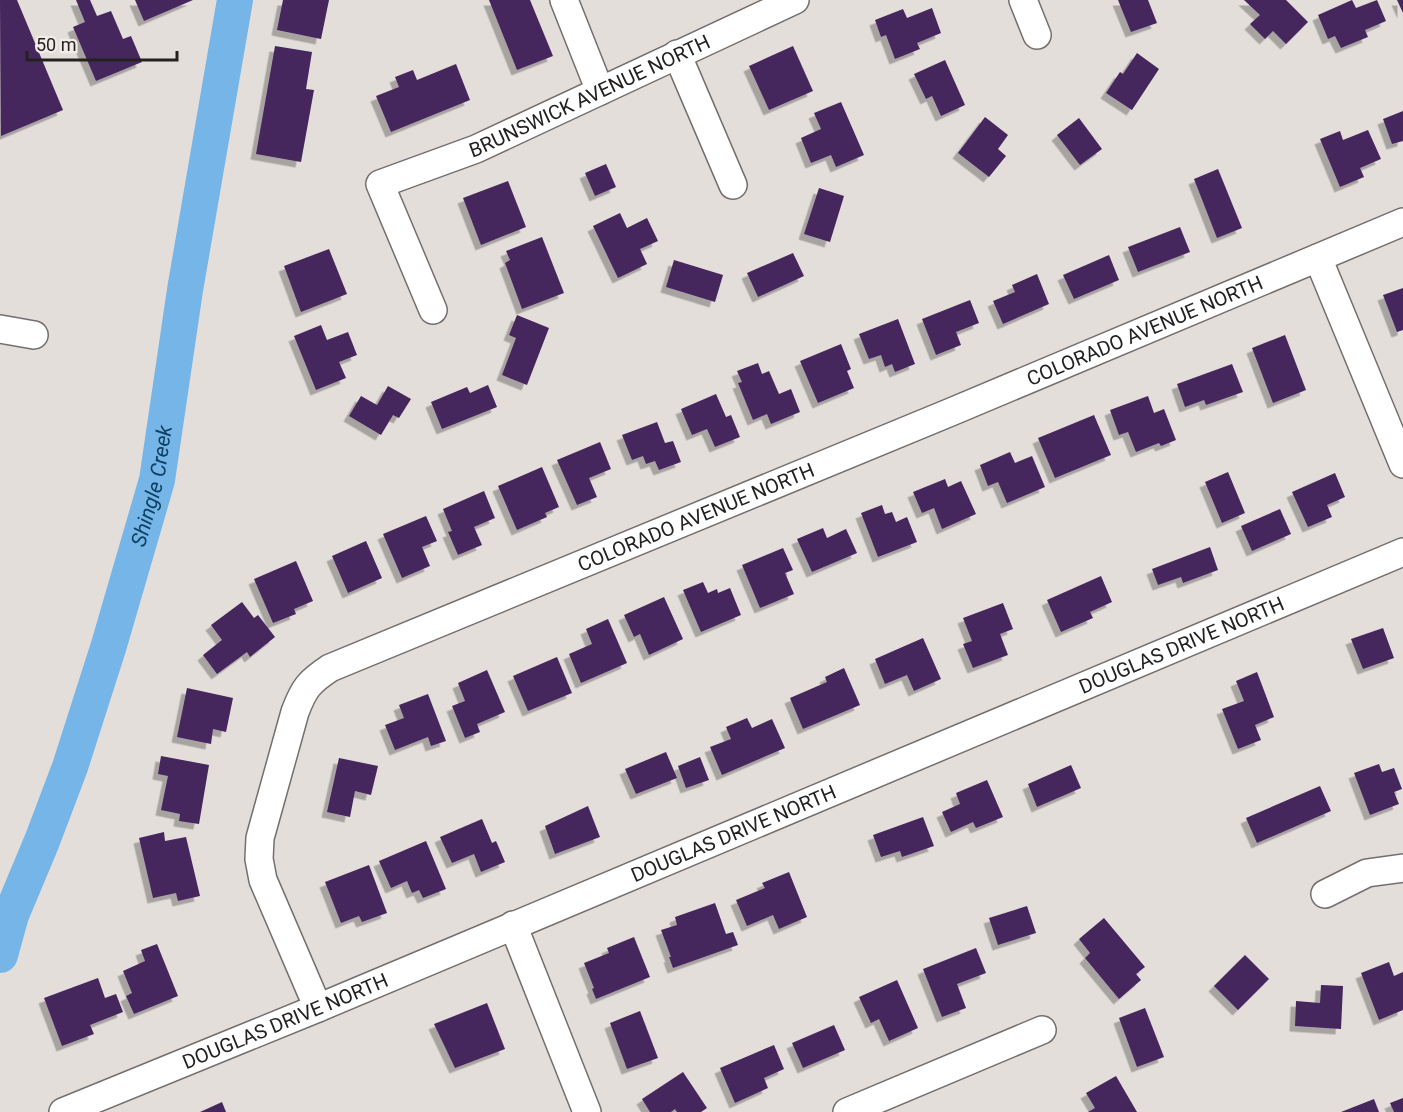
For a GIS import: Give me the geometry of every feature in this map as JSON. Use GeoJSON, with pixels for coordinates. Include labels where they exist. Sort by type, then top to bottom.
{"type":"FeatureCollection","features":[{"type":"Feature","properties":{"kind":"street"},"geometry":{"type":"LineString","coordinates":[[564,0],[600,91]]}},
{"type":"Feature","properties":{"kind":"street","name":"BRUNSWICK AVENUE NORTH"},"geometry":{"type":"LineString","coordinates":[[433,310],[380,184],[476,149],[795,0]]}},
{"type":"Feature","properties":{"kind":"street"},"geometry":{"type":"LineString","coordinates":[[1023,0],[1037,35]]}},
{"type":"Feature","properties":{"kind":"street"},"geometry":{"type":"LineString","coordinates":[[677,54],[733,185]]}},
{"type":"Feature","properties":{"kind":"street","name":"COLORADO AVENUE NORTH"},"geometry":{"type":"LineString","coordinates":[[318,1008],[263,880],[259,858],[260,838],[295,711],[302,693],[314,679],[330,668],[951,412],[1403,222]]}},
{"type":"Feature","properties":{"kind":"street"},"geometry":{"type":"LineString","coordinates":[[1318,258],[1403,464]]}},
{"type":"Feature","properties":{"kind":"street"},"geometry":{"type":"LineString","coordinates":[[0,329],[34,335]]}},
{"type":"Feature","properties":{"kind":"street","name":"DOUGLAS DRIVE NORTH"},"geometry":{"type":"LineString","coordinates":[[63,1112],[318,1008],[1403,552]]}},
{"type":"Feature","properties":{"kind":"street"},"geometry":{"type":"LineString","coordinates":[[1325,894],[1367,873],[1403,868]]}},
{"type":"Feature","properties":{"kind":"street"},"geometry":{"type":"LineString","coordinates":[[513,925],[587,1112]]}},
{"type":"Feature","properties":{"kind":"street"},"geometry":{"type":"LineString","coordinates":[[848,1112],[1042,1030]]}},
{"type":"Feature","properties":{"kind":"building"},"geometry":{"type":"Polygon","coordinates":[[[0,0],[17,0],[63,110],[1,136],[0,0]]]}},
{"type":"Feature","properties":{"kind":"building"},"geometry":{"type":"Polygon","coordinates":[[[76,0],[90,0],[97,16],[111,11],[123,39],[131,36],[142,62],[96,81],[73,27],[85,22],[76,0]]]}},
{"type":"Feature","properties":{"kind":"building"},"geometry":{"type":"Polygon","coordinates":[[[135,0],[193,0],[144,21],[135,0]]]}},
{"type":"Feature","properties":{"kind":"building"},"geometry":{"type":"Polygon","coordinates":[[[283,0],[329,0],[321,39],[277,30],[283,0]]]}},
{"type":"Feature","properties":{"kind":"building"},"geometry":{"type":"Polygon","coordinates":[[[489,0],[530,0],[553,56],[517,70],[489,0]]]}},
{"type":"Feature","properties":{"kind":"building"},"geometry":{"type":"Polygon","coordinates":[[[1118,0],[1148,0],[1157,23],[1131,32],[1118,0]]]}},
{"type":"Feature","properties":{"kind":"building"},"geometry":{"type":"Polygon","coordinates":[[[1244,0],[1286,0],[1308,22],[1286,44],[1273,31],[1265,39],[1250,24],[1260,15],[1244,0]]]}},
{"type":"Feature","properties":{"kind":"building"},"geometry":{"type":"Polygon","coordinates":[[[1352,0],[1356,8],[1377,0],[1386,21],[1365,30],[1368,37],[1341,48],[1335,36],[1328,39],[1318,15],[1352,0]]]}},
{"type":"Feature","properties":{"kind":"building"},"geometry":{"type":"Polygon","coordinates":[[[1397,0],[1403,0],[1403,13],[1397,0]]]}},
{"type":"Feature","properties":{"kind":"building"},"geometry":{"type":"Polygon","coordinates":[[[932,8],[941,33],[917,43],[920,49],[895,59],[886,35],[881,37],[875,20],[903,9],[907,18],[932,8]]]}},
{"type":"Feature","properties":{"kind":"building"},"geometry":{"type":"Polygon","coordinates":[[[275,46],[312,52],[306,89],[314,90],[301,162],[256,154],[275,46]]]}},
{"type":"Feature","properties":{"kind":"building"},"geometry":{"type":"Polygon","coordinates":[[[793,46],[813,91],[769,110],[749,66],[793,46]]]}},
{"type":"Feature","properties":{"kind":"building"},"geometry":{"type":"Polygon","coordinates":[[[1137,53],[1159,69],[1132,110],[1106,93],[1137,53]]]}},
{"type":"Feature","properties":{"kind":"building"},"geometry":{"type":"Polygon","coordinates":[[[945,60],[965,105],[941,116],[932,96],[926,99],[914,74],[945,60]]]}},
{"type":"Feature","properties":{"kind":"building"},"geometry":{"type":"Polygon","coordinates":[[[456,64],[470,100],[391,132],[376,96],[399,87],[395,77],[413,70],[417,80],[456,64]]]}},
{"type":"Feature","properties":{"kind":"building"},"geometry":{"type":"Polygon","coordinates":[[[841,102],[864,155],[836,167],[831,155],[811,163],[801,138],[821,129],[814,113],[841,102]]]}},
{"type":"Feature","properties":{"kind":"building"},"geometry":{"type":"Polygon","coordinates":[[[1403,111],[1403,141],[1392,144],[1383,119],[1403,111]]]}},
{"type":"Feature","properties":{"kind":"building"},"geometry":{"type":"Polygon","coordinates":[[[985,117],[1008,135],[998,149],[1006,156],[989,177],[958,153],[985,117]]]}},
{"type":"Feature","properties":{"kind":"building"},"geometry":{"type":"Polygon","coordinates":[[[1079,118],[1102,149],[1080,165],[1057,135],[1079,118]]]}},
{"type":"Feature","properties":{"kind":"building"},"geometry":{"type":"Polygon","coordinates":[[[1368,130],[1381,159],[1360,168],[1364,177],[1340,187],[1320,139],[1340,131],[1343,140],[1368,130]]]}},
{"type":"Feature","properties":{"kind":"building"},"geometry":{"type":"Polygon","coordinates":[[[606,164],[616,187],[595,196],[585,173],[606,164]]]}},
{"type":"Feature","properties":{"kind":"building"},"geometry":{"type":"Polygon","coordinates":[[[1218,169],[1242,228],[1217,238],[1194,179],[1218,169]]]}},
{"type":"Feature","properties":{"kind":"building"},"geometry":{"type":"Polygon","coordinates":[[[508,181],[526,227],[481,245],[463,198],[508,181]]]}},
{"type":"Feature","properties":{"kind":"building"},"geometry":{"type":"Polygon","coordinates":[[[819,188],[844,196],[830,242],[804,234],[819,188]]]}},
{"type":"Feature","properties":{"kind":"building"},"geometry":{"type":"Polygon","coordinates":[[[620,213],[627,228],[647,218],[658,241],[640,249],[647,264],[618,278],[593,226],[620,213]]]}},
{"type":"Feature","properties":{"kind":"building"},"geometry":{"type":"Polygon","coordinates":[[[1180,227],[1190,252],[1138,272],[1128,247],[1180,227]]]}},
{"type":"Feature","properties":{"kind":"building"},"geometry":{"type":"Polygon","coordinates":[[[542,237],[564,293],[522,309],[505,263],[510,260],[506,251],[542,237]]]}},
{"type":"Feature","properties":{"kind":"building"},"geometry":{"type":"Polygon","coordinates":[[[329,249],[347,294],[301,312],[284,266],[329,249]]]}},
{"type":"Feature","properties":{"kind":"building"},"geometry":{"type":"Polygon","coordinates":[[[793,253],[804,276],[758,297],[747,273],[793,253]]]}},
{"type":"Feature","properties":{"kind":"building"},"geometry":{"type":"Polygon","coordinates":[[[1109,255],[1119,280],[1074,299],[1063,275],[1109,255]]]}},
{"type":"Feature","properties":{"kind":"building"},"geometry":{"type":"Polygon","coordinates":[[[674,260],[723,275],[715,302],[666,287],[674,260]]]}},
{"type":"Feature","properties":{"kind":"building"},"geometry":{"type":"Polygon","coordinates":[[[1037,274],[1049,304],[1003,324],[993,301],[1015,292],[1012,285],[1037,274]]]}},
{"type":"Feature","properties":{"kind":"building"},"geometry":{"type":"Polygon","coordinates":[[[1403,288],[1403,330],[1397,332],[1383,295],[1403,288]]]}},
{"type":"Feature","properties":{"kind":"building"},"geometry":{"type":"Polygon","coordinates":[[[970,300],[979,323],[956,332],[961,345],[936,355],[922,319],[970,300]]]}},
{"type":"Feature","properties":{"kind":"building"},"geometry":{"type":"Polygon","coordinates":[[[517,315],[549,328],[527,385],[502,375],[516,338],[509,335],[517,315]]]}},
{"type":"Feature","properties":{"kind":"building"},"geometry":{"type":"Polygon","coordinates":[[[898,319],[915,364],[895,372],[892,364],[885,367],[881,355],[869,359],[859,334],[898,319]]]}},
{"type":"Feature","properties":{"kind":"building"},"geometry":{"type":"Polygon","coordinates":[[[321,325],[327,340],[348,332],[357,355],[339,362],[346,378],[316,390],[294,336],[321,325]]]}},
{"type":"Feature","properties":{"kind":"building"},"geometry":{"type":"Polygon","coordinates":[[[1285,335],[1306,390],[1273,403],[1252,348],[1285,335]]]}},
{"type":"Feature","properties":{"kind":"building"},"geometry":{"type":"Polygon","coordinates":[[[841,344],[851,369],[847,371],[854,388],[818,403],[800,361],[841,344]]]}},
{"type":"Feature","properties":{"kind":"building"},"geometry":{"type":"Polygon","coordinates":[[[758,363],[762,374],[769,371],[779,394],[791,389],[800,412],[771,424],[767,414],[753,420],[738,383],[742,382],[737,371],[758,363]]]}},
{"type":"Feature","properties":{"kind":"building"},"geometry":{"type":"Polygon","coordinates":[[[1232,364],[1243,392],[1206,405],[1204,400],[1185,407],[1177,384],[1232,364]]]}},
{"type":"Feature","properties":{"kind":"building"},"geometry":{"type":"Polygon","coordinates":[[[488,385],[497,407],[442,429],[431,402],[467,387],[470,393],[488,385]]]}},
{"type":"Feature","properties":{"kind":"building"},"geometry":{"type":"Polygon","coordinates":[[[388,386],[411,399],[399,418],[393,415],[381,435],[349,416],[361,396],[377,405],[388,386]]]}},
{"type":"Feature","properties":{"kind":"building"},"geometry":{"type":"Polygon","coordinates":[[[716,394],[726,417],[731,415],[740,437],[715,447],[707,429],[692,435],[681,409],[716,394]]]}},
{"type":"Feature","properties":{"kind":"building"},"geometry":{"type":"Polygon","coordinates":[[[1148,396],[1154,413],[1164,409],[1176,440],[1161,446],[1159,443],[1136,452],[1128,432],[1119,435],[1110,410],[1148,396]]]}},
{"type":"Feature","properties":{"kind":"building"},"geometry":{"type":"Polygon","coordinates":[[[1094,415],[1111,455],[1055,478],[1038,438],[1094,415]]]}},
{"type":"Feature","properties":{"kind":"building"},"geometry":{"type":"Polygon","coordinates":[[[657,422],[665,443],[673,441],[681,462],[659,470],[655,461],[646,464],[643,456],[632,460],[622,435],[657,422]]]}},
{"type":"Feature","properties":{"kind":"building"},"geometry":{"type":"Polygon","coordinates":[[[600,442],[611,469],[589,478],[597,497],[577,505],[557,460],[600,442]]]}},
{"type":"Feature","properties":{"kind":"building"},"geometry":{"type":"Polygon","coordinates":[[[1010,452],[1015,463],[1032,456],[1045,487],[1007,503],[998,482],[988,486],[980,465],[1010,452]]]}},
{"type":"Feature","properties":{"kind":"building"},"geometry":{"type":"Polygon","coordinates":[[[542,467],[559,507],[545,513],[547,517],[517,530],[498,486],[542,467]]]}},
{"type":"Feature","properties":{"kind":"building"},"geometry":{"type":"Polygon","coordinates":[[[1228,472],[1245,513],[1222,523],[1205,482],[1228,472]]]}},
{"type":"Feature","properties":{"kind":"building"},"geometry":{"type":"Polygon","coordinates":[[[1335,473],[1345,497],[1327,505],[1332,517],[1308,527],[1292,492],[1335,473]]]}},
{"type":"Feature","properties":{"kind":"building"},"geometry":{"type":"Polygon","coordinates":[[[945,479],[948,487],[961,481],[976,514],[942,529],[934,508],[922,513],[913,492],[945,479]]]}},
{"type":"Feature","properties":{"kind":"building"},"geometry":{"type":"Polygon","coordinates":[[[484,491],[495,518],[474,527],[482,545],[458,555],[448,532],[452,531],[443,509],[484,491]]]}},
{"type":"Feature","properties":{"kind":"building"},"geometry":{"type":"Polygon","coordinates":[[[882,505],[885,514],[892,512],[896,522],[907,517],[917,542],[878,557],[861,513],[882,505]]]}},
{"type":"Feature","properties":{"kind":"building"},"geometry":{"type":"Polygon","coordinates":[[[1280,509],[1291,534],[1252,551],[1241,526],[1280,509]]]}},
{"type":"Feature","properties":{"kind":"building"},"geometry":{"type":"Polygon","coordinates":[[[426,516],[437,541],[422,547],[430,566],[402,578],[383,534],[426,516]]]}},
{"type":"Feature","properties":{"kind":"building"},"geometry":{"type":"Polygon","coordinates":[[[823,528],[827,538],[846,529],[857,553],[812,572],[797,539],[823,528]]]}},
{"type":"Feature","properties":{"kind":"building"},"geometry":{"type":"Polygon","coordinates":[[[366,541],[382,578],[348,593],[332,556],[366,541]]]}},
{"type":"Feature","properties":{"kind":"building"},"geometry":{"type":"Polygon","coordinates":[[[1210,547],[1218,570],[1183,583],[1181,577],[1158,585],[1152,569],[1210,547]]]}},
{"type":"Feature","properties":{"kind":"building"},"geometry":{"type":"Polygon","coordinates":[[[783,548],[793,570],[785,573],[794,594],[760,608],[742,565],[783,548]]]}},
{"type":"Feature","properties":{"kind":"building"},"geometry":{"type":"Polygon","coordinates":[[[296,561],[313,601],[294,609],[296,614],[273,623],[254,579],[296,561]]]}},
{"type":"Feature","properties":{"kind":"building"},"geometry":{"type":"Polygon","coordinates":[[[1101,576],[1112,602],[1090,612],[1093,618],[1061,632],[1047,600],[1101,576]]]}},
{"type":"Feature","properties":{"kind":"building"},"geometry":{"type":"Polygon","coordinates":[[[703,582],[708,593],[717,589],[718,593],[730,588],[741,615],[701,632],[683,590],[703,582]]]}},
{"type":"Feature","properties":{"kind":"building"},"geometry":{"type":"Polygon","coordinates":[[[664,597],[683,639],[649,655],[640,634],[634,637],[624,615],[664,597]]]}},
{"type":"Feature","properties":{"kind":"building"},"geometry":{"type":"Polygon","coordinates":[[[242,602],[254,618],[258,615],[275,637],[250,657],[247,652],[217,674],[203,655],[222,640],[211,625],[242,602]]]}},
{"type":"Feature","properties":{"kind":"building"},"geometry":{"type":"Polygon","coordinates":[[[1003,603],[1013,629],[1000,634],[1008,655],[973,668],[963,644],[972,641],[963,618],[1003,603]]]}},
{"type":"Feature","properties":{"kind":"building"},"geometry":{"type":"Polygon","coordinates":[[[608,619],[627,663],[581,683],[569,654],[592,644],[586,629],[608,619]]]}},
{"type":"Feature","properties":{"kind":"building"},"geometry":{"type":"Polygon","coordinates":[[[1383,628],[1394,658],[1363,669],[1351,639],[1383,628]]]}},
{"type":"Feature","properties":{"kind":"building"},"geometry":{"type":"Polygon","coordinates":[[[923,638],[941,679],[914,691],[907,675],[885,684],[875,659],[923,638]]]}},
{"type":"Feature","properties":{"kind":"building"},"geometry":{"type":"Polygon","coordinates":[[[557,657],[572,693],[528,711],[513,676],[557,657]]]}},
{"type":"Feature","properties":{"kind":"building"},"geometry":{"type":"Polygon","coordinates":[[[844,668],[860,705],[803,729],[790,698],[827,682],[825,677],[844,668]]]}},
{"type":"Feature","properties":{"kind":"building"},"geometry":{"type":"Polygon","coordinates":[[[487,670],[505,712],[477,724],[480,732],[465,738],[452,706],[465,701],[458,683],[487,670]]]}},
{"type":"Feature","properties":{"kind":"building"},"geometry":{"type":"Polygon","coordinates":[[[1257,672],[1274,717],[1255,725],[1261,740],[1238,749],[1222,709],[1244,701],[1236,681],[1257,672]]]}},
{"type":"Feature","properties":{"kind":"building"},"geometry":{"type":"Polygon","coordinates":[[[187,688],[233,698],[226,732],[213,729],[211,744],[177,737],[187,688]]]}},
{"type":"Feature","properties":{"kind":"building"},"geometry":{"type":"Polygon","coordinates":[[[428,694],[446,741],[431,746],[428,737],[395,750],[385,725],[404,718],[399,705],[428,694]]]}},
{"type":"Feature","properties":{"kind":"building"},"geometry":{"type":"Polygon","coordinates":[[[747,718],[752,728],[772,719],[785,748],[722,775],[710,747],[731,739],[726,727],[747,718]]]}},
{"type":"Feature","properties":{"kind":"building"},"geometry":{"type":"Polygon","coordinates":[[[666,752],[677,778],[636,794],[625,769],[666,752]]]}},
{"type":"Feature","properties":{"kind":"building"},"geometry":{"type":"Polygon","coordinates":[[[161,756],[209,765],[199,824],[179,821],[180,814],[161,810],[168,776],[158,774],[161,756]]]}},
{"type":"Feature","properties":{"kind":"building"},"geometry":{"type":"Polygon","coordinates":[[[700,757],[709,780],[686,788],[678,766],[700,757]]]}},
{"type":"Feature","properties":{"kind":"building"},"geometry":{"type":"Polygon","coordinates":[[[339,758],[378,766],[371,795],[355,791],[350,817],[327,812],[339,758]]]}},
{"type":"Feature","properties":{"kind":"building"},"geometry":{"type":"Polygon","coordinates":[[[1379,764],[1382,772],[1394,768],[1402,789],[1394,792],[1399,804],[1370,815],[1354,773],[1379,764]]]}},
{"type":"Feature","properties":{"kind":"building"},"geometry":{"type":"Polygon","coordinates":[[[1071,765],[1081,788],[1037,807],[1028,784],[1071,765]]]}},
{"type":"Feature","properties":{"kind":"building"},"geometry":{"type":"Polygon","coordinates":[[[987,780],[1003,817],[976,828],[973,822],[951,832],[942,812],[960,804],[956,793],[987,780]]]}},
{"type":"Feature","properties":{"kind":"building"},"geometry":{"type":"Polygon","coordinates":[[[1320,786],[1331,811],[1257,843],[1246,818],[1320,786]]]}},
{"type":"Feature","properties":{"kind":"building"},"geometry":{"type":"Polygon","coordinates":[[[588,806],[600,837],[555,854],[545,826],[588,806]]]}},
{"type":"Feature","properties":{"kind":"building"},"geometry":{"type":"Polygon","coordinates":[[[923,817],[934,846],[902,857],[900,851],[881,857],[873,835],[923,817]]]}},
{"type":"Feature","properties":{"kind":"building"},"geometry":{"type":"Polygon","coordinates":[[[482,819],[492,843],[496,841],[505,862],[481,872],[474,854],[452,863],[440,837],[482,819]]]}},
{"type":"Feature","properties":{"kind":"building"},"geometry":{"type":"Polygon","coordinates":[[[164,832],[165,841],[186,837],[200,896],[178,901],[176,893],[153,898],[139,838],[164,832]]]}},
{"type":"Feature","properties":{"kind":"building"},"geometry":{"type":"Polygon","coordinates":[[[426,841],[446,889],[423,898],[419,890],[412,893],[407,881],[391,888],[379,861],[426,841]]]}},
{"type":"Feature","properties":{"kind":"building"},"geometry":{"type":"Polygon","coordinates":[[[369,865],[387,913],[362,922],[359,916],[341,923],[325,882],[369,865]]]}},
{"type":"Feature","properties":{"kind":"building"},"geometry":{"type":"Polygon","coordinates":[[[789,872],[807,917],[779,929],[773,915],[747,926],[736,900],[765,888],[762,883],[789,872]]]}},
{"type":"Feature","properties":{"kind":"building"},"geometry":{"type":"Polygon","coordinates":[[[715,903],[726,934],[733,932],[738,945],[673,968],[661,930],[677,925],[675,917],[715,903]]]}},
{"type":"Feature","properties":{"kind":"building"},"geometry":{"type":"Polygon","coordinates":[[[1027,906],[1036,933],[998,945],[989,918],[1027,906]]]}},
{"type":"Feature","properties":{"kind":"building"},"geometry":{"type":"Polygon","coordinates":[[[1104,918],[1145,967],[1136,974],[1141,980],[1119,999],[1085,958],[1090,953],[1079,939],[1104,918]]]}},
{"type":"Feature","properties":{"kind":"building"},"geometry":{"type":"Polygon","coordinates":[[[634,937],[650,977],[596,999],[584,963],[609,953],[607,948],[634,937]]]}},
{"type":"Feature","properties":{"kind":"building"},"geometry":{"type":"Polygon","coordinates":[[[157,944],[178,996],[134,1014],[126,996],[132,993],[123,971],[145,961],[141,950],[157,944]]]}},
{"type":"Feature","properties":{"kind":"building"},"geometry":{"type":"Polygon","coordinates":[[[976,948],[986,973],[957,984],[966,1008],[942,1017],[923,969],[976,948]]]}},
{"type":"Feature","properties":{"kind":"building"},"geometry":{"type":"Polygon","coordinates":[[[1245,955],[1269,979],[1238,1010],[1214,986],[1245,955]]]}},
{"type":"Feature","properties":{"kind":"building"},"geometry":{"type":"Polygon","coordinates":[[[1389,962],[1394,976],[1403,972],[1403,1010],[1379,1020],[1361,973],[1389,962]]]}},
{"type":"Feature","properties":{"kind":"building"},"geometry":{"type":"Polygon","coordinates":[[[98,978],[105,998],[116,994],[123,1012],[90,1025],[94,1034],[62,1046],[44,998],[98,978]]]}},
{"type":"Feature","properties":{"kind":"building"},"geometry":{"type":"Polygon","coordinates":[[[897,980],[918,1028],[889,1041],[879,1019],[871,1023],[859,997],[897,980]]]}},
{"type":"Feature","properties":{"kind":"building"},"geometry":{"type":"Polygon","coordinates":[[[1321,985],[1343,986],[1341,1029],[1295,1026],[1296,1001],[1320,1003],[1321,985]]]}},
{"type":"Feature","properties":{"kind":"building"},"geometry":{"type":"Polygon","coordinates":[[[487,1003],[505,1049],[455,1068],[434,1024],[487,1003]]]}},
{"type":"Feature","properties":{"kind":"building"},"geometry":{"type":"Polygon","coordinates":[[[1145,1008],[1164,1057],[1137,1067],[1119,1018],[1145,1008]]]}},
{"type":"Feature","properties":{"kind":"building"},"geometry":{"type":"Polygon","coordinates":[[[640,1011],[658,1058],[627,1069],[610,1023],[640,1011]]]}},
{"type":"Feature","properties":{"kind":"building"},"geometry":{"type":"Polygon","coordinates":[[[834,1025],[845,1050],[803,1068],[792,1043],[834,1025]]]}},
{"type":"Feature","properties":{"kind":"building"},"geometry":{"type":"Polygon","coordinates":[[[774,1045],[784,1069],[764,1078],[768,1088],[735,1103],[720,1068],[774,1045]]]}},
{"type":"Feature","properties":{"kind":"building"},"geometry":{"type":"Polygon","coordinates":[[[683,1072],[707,1108],[701,1112],[677,1112],[675,1109],[671,1112],[650,1112],[642,1099],[683,1072]]]}},
{"type":"Feature","properties":{"kind":"building"},"geometry":{"type":"Polygon","coordinates":[[[1116,1076],[1137,1112],[1088,1112],[1095,1108],[1086,1093],[1116,1076]]]}},
{"type":"Feature","properties":{"kind":"building"},"geometry":{"type":"Polygon","coordinates":[[[1403,1098],[1403,1112],[1394,1112],[1390,1103],[1403,1098]]]}},
{"type":"Feature","properties":{"kind":"building"},"geometry":{"type":"Polygon","coordinates":[[[1374,1099],[1379,1112],[1341,1112],[1374,1099]]]}},
{"type":"Feature","properties":{"kind":"building"},"geometry":{"type":"Polygon","coordinates":[[[222,1102],[226,1112],[200,1112],[222,1102]]]}},
{"type":"Feature","properties":{"kind":"waterway","name":"Shingle Creek"},"geometry":{"type":"LineString","coordinates":[[0,955],[11,915],[70,767],[109,645],[157,480],[185,290],[235,0]]}}]}
